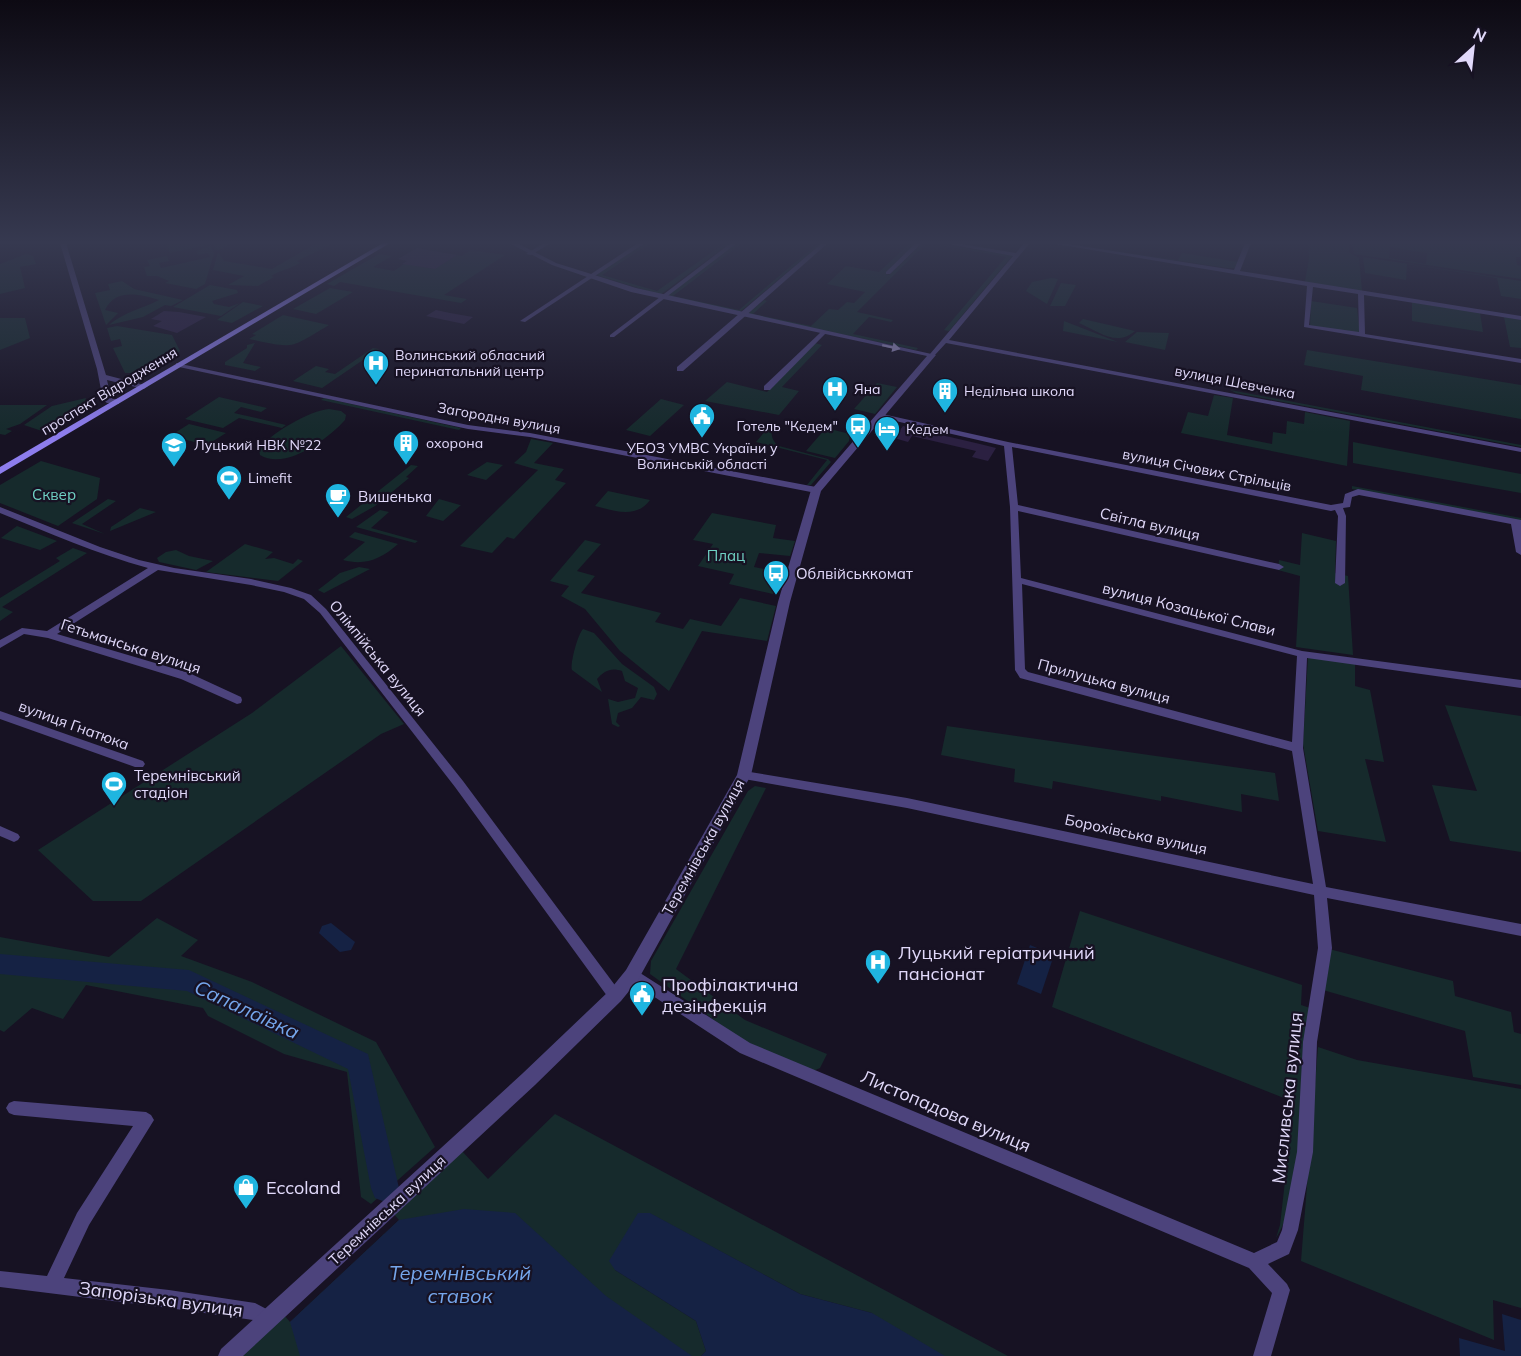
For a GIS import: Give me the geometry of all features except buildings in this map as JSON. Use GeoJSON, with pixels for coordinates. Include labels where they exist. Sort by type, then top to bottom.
{"type":"FeatureCollection","features":[{"type":"Feature","properties":{"kind":"main road","name":"проспект Відродження"},"geometry":{"type":"LineString","coordinates":[[0,471],[280,306]]}},
{"type":"Feature","properties":{"kind":"street"},"geometry":{"type":"LineString","coordinates":[[82,306],[104,377],[107,400],[116,402]]}},
{"type":"Feature","properties":{"kind":"street"},"geometry":{"type":"LineString","coordinates":[[523,321],[545,306]]}},
{"type":"Feature","properties":{"kind":"street"},"geometry":{"type":"LineString","coordinates":[[612,336],[651,306]]}},
{"type":"Feature","properties":{"kind":"street"},"geometry":{"type":"LineString","coordinates":[[701,306],[932,355]]}},
{"type":"Feature","properties":{"kind":"street"},"geometry":{"type":"LineString","coordinates":[[680,369],[752,306]]}},
{"type":"Feature","properties":{"kind":"street","name":"Теремнівська вулиця"},"geometry":{"type":"LineString","coordinates":[[228,1356],[529,1079],[615,996],[632,975],[744,775],[784,602],[816,490],[974,306]]}},
{"type":"Feature","properties":{"kind":"street"},"geometry":{"type":"LineString","coordinates":[[1308,306],[1306,326],[1521,361]]}},
{"type":"Feature","properties":{"kind":"street"},"geometry":{"type":"LineString","coordinates":[[1361,306],[1362,335]]}},
{"type":"Feature","properties":{"kind":"street"},"geometry":{"type":"LineString","coordinates":[[1449,306],[1521,318]]}},
{"type":"Feature","properties":{"kind":"street"},"geometry":{"type":"LineString","coordinates":[[767,388],[823,333]]}},
{"type":"Feature","properties":{"kind":"street","name":"вулиця Шевченка"},"geometry":{"type":"LineString","coordinates":[[945,341],[1521,450]]}},
{"type":"Feature","properties":{"kind":"street","name":"Загородня вулиця"},"geometry":{"type":"LineString","coordinates":[[179,366],[468,428],[530,435],[816,490]]}},
{"type":"Feature","properties":{"kind":"street"},"geometry":{"type":"LineString","coordinates":[[104,377],[144,386]]}},
{"type":"Feature","properties":{"kind":"street","name":"вулиця Січових Стрільців"},"geometry":{"type":"LineString","coordinates":[[880,415],[1008,444],[1339,508]]}},
{"type":"Feature","properties":{"kind":"street","name":"Прилуцька вулиця"},"geometry":{"type":"LineString","coordinates":[[1008,444],[1014,507],[1020,670],[1024,675],[1297,748]]}},
{"type":"Feature","properties":{"kind":"street"},"geometry":{"type":"LineString","coordinates":[[1340,583],[1342,516],[1339,508],[1347,505],[1350,494],[1358,492],[1518,522],[1521,552]]}},
{"type":"Feature","properties":{"kind":"street","name":"Світла вулиця"},"geometry":{"type":"LineString","coordinates":[[1014,507],[1279,567]]}},
{"type":"Feature","properties":{"kind":"street","name":"Олімпійська вулиця"},"geometry":{"type":"LineString","coordinates":[[0,510],[120,557],[214,579],[274,586],[307,597],[323,611],[459,784],[615,996]]}},
{"type":"Feature","properties":{"kind":"street"},"geometry":{"type":"LineString","coordinates":[[49,635],[156,567]]}},
{"type":"Feature","properties":{"kind":"street","name":"вулиця Козацької Слави"},"geometry":{"type":"LineString","coordinates":[[1017,580],[1302,654],[1521,684]]}},
{"type":"Feature","properties":{"kind":"street","name":"Гетьманська вулиця"},"geometry":{"type":"LineString","coordinates":[[0,645],[22,631],[49,635],[185,676],[237,700]]}},
{"type":"Feature","properties":{"kind":"street","name":"Мисливська вулиця"},"geometry":{"type":"LineString","coordinates":[[1255,1262],[1283,1248],[1290,1230],[1305,1152],[1310,1042],[1325,948],[1320,891],[1297,748],[1302,654]]}},
{"type":"Feature","properties":{"kind":"street","name":"вулиця Гнатюка"},"geometry":{"type":"LineString","coordinates":[[0,715],[139,764]]}},
{"type":"Feature","properties":{"kind":"street","name":"Борохівська вулиця"},"geometry":{"type":"LineString","coordinates":[[744,775],[907,802],[1320,891],[1521,930]]}},
{"type":"Feature","properties":{"kind":"street"},"geometry":{"type":"LineString","coordinates":[[0,831],[14,837]]}},
{"type":"Feature","properties":{"kind":"street","name":"Листопадова вулиця"},"geometry":{"type":"LineString","coordinates":[[632,975],[745,1048],[1255,1262]]}},
{"type":"Feature","properties":{"kind":"street"},"geometry":{"type":"LineString","coordinates":[[14,1108],[146,1120],[83,1219],[53,1283]]}},
{"type":"Feature","properties":{"kind":"street"},"geometry":{"type":"LineString","coordinates":[[1255,1262],[1281,1290],[1262,1356]]}},
{"type":"Feature","properties":{"kind":"street","name":"Запорізька вулиця"},"geometry":{"type":"LineString","coordinates":[[0,1279],[53,1283],[244,1311],[268,1319]]}},
{"type":"Feature","properties":{"kind":"green space"},"geometry":{"type":"Polygon","coordinates":[[[100,306],[107,306],[105,310],[118,313],[106,325],[100,306]]]}},
{"type":"Feature","properties":{"kind":"green space"},"geometry":{"type":"Polygon","coordinates":[[[145,306],[163,306],[143,317],[109,325],[145,306]]]}},
{"type":"Feature","properties":{"kind":"green space"},"geometry":{"type":"Polygon","coordinates":[[[174,306],[235,306],[221,316],[174,306]]]}},
{"type":"Feature","properties":{"kind":"green space"},"geometry":{"type":"Polygon","coordinates":[[[237,306],[262,306],[232,323],[217,320],[237,306]]]}},
{"type":"Feature","properties":{"kind":"green space"},"geometry":{"type":"Polygon","coordinates":[[[298,306],[329,306],[316,314],[293,309],[298,306]]]}},
{"type":"Feature","properties":{"kind":"green space"},"geometry":{"type":"Polygon","coordinates":[[[711,306],[739,310],[747,306],[740,312],[711,306]]]}},
{"type":"Feature","properties":{"kind":"green space"},"geometry":{"type":"Polygon","coordinates":[[[756,306],[761,306],[753,314],[811,326],[829,309],[838,310],[842,306],[863,306],[857,312],[893,320],[891,322],[869,317],[853,334],[918,348],[916,350],[747,314],[756,306]]]}},
{"type":"Feature","properties":{"kind":"green space"},"geometry":{"type":"Polygon","coordinates":[[[964,306],[970,306],[949,331],[944,330],[964,306]]]}},
{"type":"Feature","properties":{"kind":"green space"},"geometry":{"type":"Polygon","coordinates":[[[1311,306],[1357,308],[1360,334],[1310,326],[1311,306]]]}},
{"type":"Feature","properties":{"kind":"green space"},"geometry":{"type":"Polygon","coordinates":[[[1412,306],[1438,306],[1480,313],[1483,332],[1412,321],[1412,306]]]}},
{"type":"Feature","properties":{"kind":"green space"},"geometry":{"type":"Polygon","coordinates":[[[283,315],[329,325],[291,345],[249,339],[256,335],[252,334],[283,315]]]}},
{"type":"Feature","properties":{"kind":"green space"},"geometry":{"type":"Polygon","coordinates":[[[1504,317],[1521,320],[1521,348],[1510,347],[1504,317]]]}},
{"type":"Feature","properties":{"kind":"green space"},"geometry":{"type":"Polygon","coordinates":[[[0,318],[25,318],[30,338],[0,350],[0,318]]]}},
{"type":"Feature","properties":{"kind":"green space"},"geometry":{"type":"Polygon","coordinates":[[[1083,319],[1135,331],[1128,336],[1114,338],[1079,323],[1083,319]]]}},
{"type":"Feature","properties":{"kind":"green space"},"geometry":{"type":"Polygon","coordinates":[[[1064,321],[1118,342],[1063,331],[1064,321]]]}},
{"type":"Feature","properties":{"kind":"green space"},"geometry":{"type":"Polygon","coordinates":[[[117,326],[172,335],[180,351],[147,373],[125,373],[113,348],[122,346],[120,339],[111,341],[107,328],[117,326]]]}},
{"type":"Feature","properties":{"kind":"green space"},"geometry":{"type":"Polygon","coordinates":[[[1137,332],[1169,333],[1165,350],[1125,342],[1137,332]]]}},
{"type":"Feature","properties":{"kind":"green space"},"geometry":{"type":"Polygon","coordinates":[[[255,343],[243,363],[261,367],[255,371],[225,365],[225,362],[247,348],[247,345],[255,343]]]}},
{"type":"Feature","properties":{"kind":"green space"},"geometry":{"type":"Polygon","coordinates":[[[815,343],[822,345],[782,387],[799,391],[779,415],[705,401],[727,382],[767,392],[815,343]]]}},
{"type":"Feature","properties":{"kind":"green space"},"geometry":{"type":"Polygon","coordinates":[[[373,348],[379,349],[322,388],[293,381],[316,366],[329,369],[325,372],[335,374],[373,348]]]}},
{"type":"Feature","properties":{"kind":"green space"},"geometry":{"type":"Polygon","coordinates":[[[1307,350],[1521,385],[1521,419],[1361,390],[1363,376],[1304,365],[1307,350]]]}},
{"type":"Feature","properties":{"kind":"green space"},"geometry":{"type":"Polygon","coordinates":[[[877,383],[897,387],[875,414],[854,409],[877,383]]]}},
{"type":"Feature","properties":{"kind":"green space"},"geometry":{"type":"Polygon","coordinates":[[[1230,390],[1521,445],[1521,447],[1236,393],[1230,390]]]}},
{"type":"Feature","properties":{"kind":"green space"},"geometry":{"type":"Polygon","coordinates":[[[1214,395],[1233,398],[1227,435],[1272,444],[1273,432],[1286,434],[1287,421],[1304,424],[1305,412],[1350,421],[1347,466],[1181,433],[1188,412],[1208,416],[1214,395]]]}},
{"type":"Feature","properties":{"kind":"green space"},"geometry":{"type":"Polygon","coordinates":[[[219,397],[267,408],[261,412],[241,407],[234,413],[286,425],[282,428],[239,418],[223,428],[185,419],[219,397]]]}},
{"type":"Feature","properties":{"kind":"green space"},"geometry":{"type":"Polygon","coordinates":[[[86,398],[82,409],[45,432],[24,425],[52,406],[86,398]]]}},
{"type":"Feature","properties":{"kind":"green space"},"geometry":{"type":"Polygon","coordinates":[[[324,398],[461,428],[459,430],[321,400],[324,398]]]}},
{"type":"Feature","properties":{"kind":"green space"},"geometry":{"type":"Polygon","coordinates":[[[661,399],[684,405],[650,436],[626,430],[661,399]]]}},
{"type":"Feature","properties":{"kind":"green space"},"geometry":{"type":"Polygon","coordinates":[[[0,405],[47,405],[20,424],[6,429],[12,431],[5,435],[0,434],[0,405]]]}},
{"type":"Feature","properties":{"kind":"green space"},"geometry":{"type":"Polygon","coordinates":[[[321,410],[341,411],[346,415],[345,420],[318,443],[294,456],[282,459],[270,459],[260,455],[259,450],[280,430],[321,410]]]}},
{"type":"Feature","properties":{"kind":"green space"},"geometry":{"type":"Polygon","coordinates":[[[773,422],[772,436],[779,446],[828,459],[831,462],[811,485],[807,485],[827,460],[756,442],[773,422]]]}},
{"type":"Feature","properties":{"kind":"green space"},"geometry":{"type":"Polygon","coordinates":[[[189,424],[226,433],[207,445],[170,436],[189,424]]]}},
{"type":"Feature","properties":{"kind":"green space"},"geometry":{"type":"Polygon","coordinates":[[[826,428],[850,434],[849,441],[835,458],[806,451],[826,428]]]}},
{"type":"Feature","properties":{"kind":"green space"},"geometry":{"type":"Polygon","coordinates":[[[531,439],[553,443],[534,463],[564,469],[555,480],[566,483],[514,539],[507,537],[492,553],[460,546],[538,470],[514,463],[526,452],[531,439]]]}},
{"type":"Feature","properties":{"kind":"green space"},"geometry":{"type":"Polygon","coordinates":[[[1353,442],[1521,474],[1521,493],[1353,463],[1353,442]]]}},
{"type":"Feature","properties":{"kind":"green space","name":"Сквер"},"geometry":{"type":"Polygon","coordinates":[[[41,461],[100,478],[97,499],[58,526],[0,503],[0,485],[41,461]]]}},
{"type":"Feature","properties":{"kind":"green space"},"geometry":{"type":"Polygon","coordinates":[[[487,462],[503,465],[486,480],[467,475],[487,462]]]}},
{"type":"Feature","properties":{"kind":"green space"},"geometry":{"type":"Polygon","coordinates":[[[411,465],[418,466],[406,477],[409,478],[375,506],[352,519],[346,517],[411,465]]]}},
{"type":"Feature","properties":{"kind":"green space"},"geometry":{"type":"Polygon","coordinates":[[[1352,486],[1521,518],[1521,521],[1352,489],[1352,486]]]}},
{"type":"Feature","properties":{"kind":"green space"},"geometry":{"type":"Polygon","coordinates":[[[608,491],[650,500],[632,512],[595,506],[608,491]]]}},
{"type":"Feature","properties":{"kind":"green space"},"geometry":{"type":"Polygon","coordinates":[[[108,499],[116,501],[82,524],[105,534],[72,523],[108,499]]]}},
{"type":"Feature","properties":{"kind":"green space"},"geometry":{"type":"Polygon","coordinates":[[[439,499],[461,505],[443,521],[426,516],[439,499]]]}},
{"type":"Feature","properties":{"kind":"green space"},"geometry":{"type":"Polygon","coordinates":[[[140,508],[156,512],[110,531],[111,527],[140,508]]]}},
{"type":"Feature","properties":{"kind":"green space"},"geometry":{"type":"Polygon","coordinates":[[[380,510],[389,512],[371,528],[418,541],[415,543],[356,527],[380,510]]]}},
{"type":"Feature","properties":{"kind":"green space","name":"Плац"},"geometry":{"type":"Polygon","coordinates":[[[712,513],[776,525],[773,538],[795,541],[790,556],[759,553],[754,567],[786,573],[780,592],[774,591],[773,594],[729,584],[734,574],[698,566],[713,544],[693,540],[712,513]]]}},
{"type":"Feature","properties":{"kind":"green space"},"geometry":{"type":"Polygon","coordinates":[[[17,526],[57,541],[40,550],[1,538],[17,526]]]}},
{"type":"Feature","properties":{"kind":"green space"},"geometry":{"type":"Polygon","coordinates":[[[355,532],[398,544],[385,554],[366,562],[343,560],[365,542],[349,537],[355,532]]]}},
{"type":"Feature","properties":{"kind":"green space"},"geometry":{"type":"Polygon","coordinates":[[[1302,533],[1336,541],[1335,573],[1348,576],[1353,655],[1296,647],[1300,576],[1278,570],[1279,560],[1300,565],[1302,533]]]}},
{"type":"Feature","properties":{"kind":"green space"},"geometry":{"type":"Polygon","coordinates":[[[585,540],[601,544],[577,571],[595,576],[581,593],[661,613],[655,622],[683,629],[690,619],[721,626],[740,598],[776,606],[767,641],[702,631],[669,691],[620,651],[585,609],[561,596],[569,586],[550,581],[585,540]]]}},
{"type":"Feature","properties":{"kind":"green space"},"geometry":{"type":"Polygon","coordinates":[[[245,544],[273,552],[265,559],[274,558],[293,564],[298,559],[303,561],[278,581],[206,572],[245,544]]]}},
{"type":"Feature","properties":{"kind":"green space"},"geometry":{"type":"Polygon","coordinates":[[[73,548],[87,553],[2,607],[13,612],[0,621],[0,598],[60,561],[56,558],[73,548]]]}},
{"type":"Feature","properties":{"kind":"green space"},"geometry":{"type":"Polygon","coordinates":[[[176,550],[189,556],[213,561],[196,570],[159,562],[157,558],[166,552],[176,550]]]}},
{"type":"Feature","properties":{"kind":"green space"},"geometry":{"type":"Polygon","coordinates":[[[359,567],[370,569],[324,593],[318,590],[340,573],[359,567]]]}},
{"type":"Feature","properties":{"kind":"green space"},"geometry":{"type":"Polygon","coordinates":[[[583,629],[594,633],[622,664],[654,687],[657,694],[654,700],[641,697],[632,708],[618,713],[616,722],[620,726],[618,727],[612,724],[608,699],[618,702],[635,698],[638,688],[625,681],[622,671],[611,670],[597,679],[602,692],[572,670],[575,649],[583,629]]]}},
{"type":"Feature","properties":{"kind":"green space"},"geometry":{"type":"Polygon","coordinates":[[[341,646],[404,724],[381,734],[141,901],[93,901],[38,850],[252,713],[341,646]]]}},
{"type":"Feature","properties":{"kind":"green space"},"geometry":{"type":"Polygon","coordinates":[[[1308,657],[1355,664],[1355,686],[1370,690],[1384,762],[1365,759],[1386,842],[1318,831],[1303,744],[1308,657]]]}},
{"type":"Feature","properties":{"kind":"green space"},"geometry":{"type":"Polygon","coordinates":[[[1445,705],[1521,716],[1521,852],[1450,841],[1432,785],[1477,791],[1445,705]]]}},
{"type":"Feature","properties":{"kind":"green space"},"geometry":{"type":"Polygon","coordinates":[[[947,726],[1275,773],[1279,801],[1241,794],[1242,812],[1161,796],[1161,801],[1053,781],[1052,789],[1014,782],[1015,769],[941,755],[947,726]]]}},
{"type":"Feature","properties":{"kind":"green space"},"geometry":{"type":"Polygon","coordinates":[[[755,786],[766,788],[676,969],[745,1020],[827,1054],[820,1068],[813,1071],[742,1040],[650,974],[651,961],[748,791],[755,786]]]}},
{"type":"Feature","properties":{"kind":"green space"},"geometry":{"type":"Polygon","coordinates":[[[1080,911],[1302,985],[1301,1005],[1310,1008],[1302,1129],[1292,1194],[1285,1220],[1276,1238],[1280,1225],[1294,1102],[1052,1007],[1080,911]]]}},
{"type":"Feature","properties":{"kind":"green space"},"geometry":{"type":"Polygon","coordinates":[[[157,918],[198,940],[181,956],[252,982],[376,1042],[435,1147],[371,1204],[361,1197],[347,1072],[284,1054],[208,1016],[203,1008],[86,985],[63,1019],[32,1008],[4,1032],[0,1030],[0,937],[109,957],[157,918]]]}},
{"type":"Feature","properties":{"kind":"green space"},"geometry":{"type":"Polygon","coordinates":[[[1329,949],[1453,981],[1455,996],[1511,1012],[1514,1032],[1521,1034],[1521,1085],[1473,1077],[1465,1031],[1323,990],[1329,949]]]}},
{"type":"Feature","properties":{"kind":"green space"},"geometry":{"type":"Polygon","coordinates":[[[1318,1047],[1357,1060],[1521,1089],[1521,1308],[1493,1300],[1494,1340],[1301,1261],[1318,1047]]]}},
{"type":"Feature","properties":{"kind":"green space"},"geometry":{"type":"Polygon","coordinates":[[[555,1114],[1008,1356],[916,1356],[872,1313],[800,1294],[649,1213],[615,1270],[696,1321],[706,1351],[701,1356],[240,1356],[284,1315],[290,1322],[399,1220],[393,1213],[461,1150],[488,1179],[555,1114]]]}},
{"type":"Feature","properties":{"kind":"water"},"geometry":{"type":"Polygon","coordinates":[[[331,923],[355,942],[351,950],[340,952],[319,933],[322,926],[331,923]]]}},
{"type":"Feature","properties":{"kind":"water"},"geometry":{"type":"Polygon","coordinates":[[[1030,945],[1054,955],[1041,994],[1017,984],[1030,945]]]}},
{"type":"Feature","properties":{"kind":"water","name":"Теремнівський ставок"},"geometry":{"type":"Polygon","coordinates":[[[464,1209],[515,1213],[606,1296],[692,1356],[300,1356],[290,1322],[399,1220],[464,1209]]]}},
{"type":"Feature","properties":{"kind":"water"},"geometry":{"type":"Polygon","coordinates":[[[638,1213],[650,1213],[800,1294],[872,1313],[945,1356],[701,1356],[706,1351],[696,1321],[615,1270],[609,1261],[638,1213]]]}},
{"type":"Feature","properties":{"kind":"water"},"geometry":{"type":"Polygon","coordinates":[[[1502,1314],[1521,1320],[1521,1356],[1460,1356],[1459,1338],[1505,1351],[1502,1314]]]}},
{"type":"Feature","properties":{"kind":"waterway","name":"Сапалаївка"},"geometry":{"type":"LineString","coordinates":[[0,964],[189,981],[359,1062],[385,1188]]}},
{"type":"Feature","properties":{"kind":"place","name":"Волинський обласний перинатальний центр"},"geometry":{"type":"Point","coordinates":[376,386]}},
{"type":"Feature","properties":{"kind":"place","name":"Яна"},"geometry":{"type":"Point","coordinates":[835,412]}},
{"type":"Feature","properties":{"kind":"place","name":"Недільна школа"},"geometry":{"type":"Point","coordinates":[945,414]}},
{"type":"Feature","properties":{"kind":"place","name":"УБОЗ УМВС України у Волинськiй області"},"geometry":{"type":"Point","coordinates":[702,439]}},
{"type":"Feature","properties":{"kind":"place","name":"Готель \"Кедем\""},"geometry":{"type":"Point","coordinates":[858,449]}},
{"type":"Feature","properties":{"kind":"place","name":"Кедем"},"geometry":{"type":"Point","coordinates":[887,452]}},
{"type":"Feature","properties":{"kind":"place","name":"охорона"},"geometry":{"type":"Point","coordinates":[406,466]}},
{"type":"Feature","properties":{"kind":"place","name":"Луцький НВК №22"},"geometry":{"type":"Point","coordinates":[174,468]}},
{"type":"Feature","properties":{"kind":"place","name":"Limefit"},"geometry":{"type":"Point","coordinates":[229,501]}},
{"type":"Feature","properties":{"kind":"place","name":"Вишенька"},"geometry":{"type":"Point","coordinates":[338,519]}},
{"type":"Feature","properties":{"kind":"place","name":"Облвійськкомат"},"geometry":{"type":"Point","coordinates":[776,596]}},
{"type":"Feature","properties":{"kind":"place","name":"Теремнівський стадіон"},"geometry":{"type":"Point","coordinates":[114,807]}},
{"type":"Feature","properties":{"kind":"place","name":"Луцький геріатричний пансіонат"},"geometry":{"type":"Point","coordinates":[878,985]}},
{"type":"Feature","properties":{"kind":"place","name":"Профілактична дезінфекція"},"geometry":{"type":"Point","coordinates":[642,1017]}},
{"type":"Feature","properties":{"kind":"place","name":"Eccoland"},"geometry":{"type":"Point","coordinates":[246,1210]}}]}
